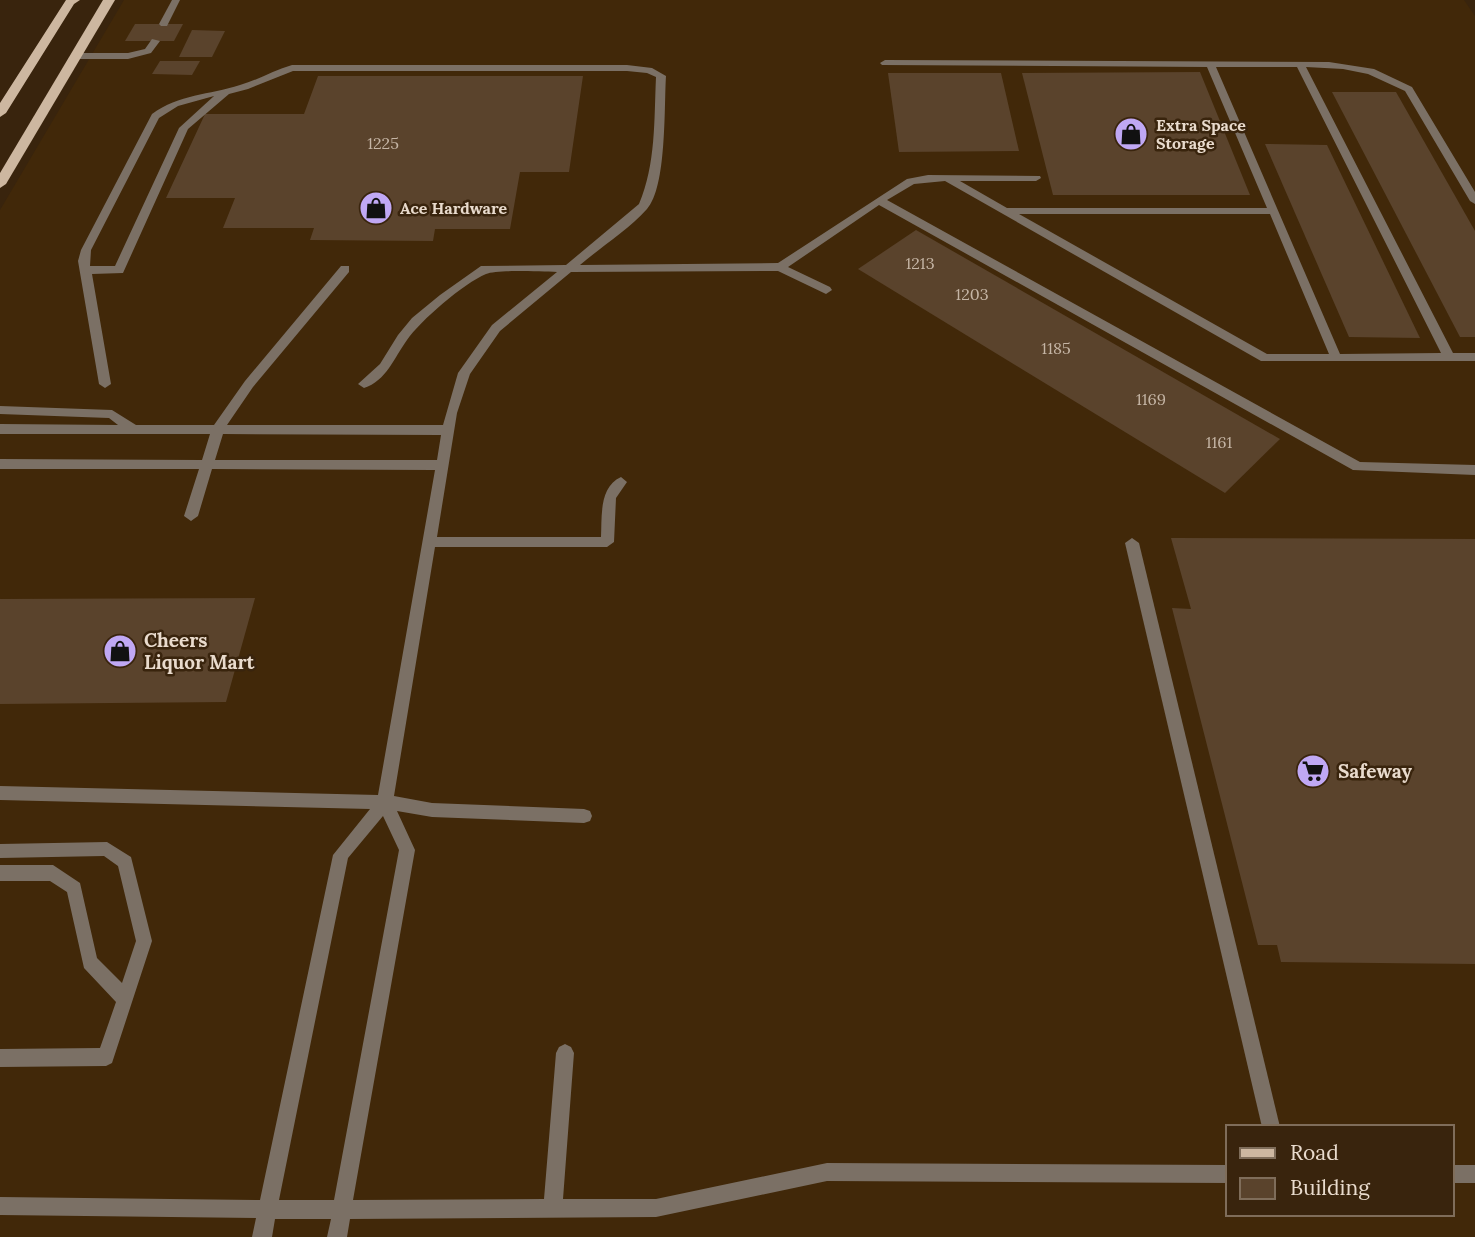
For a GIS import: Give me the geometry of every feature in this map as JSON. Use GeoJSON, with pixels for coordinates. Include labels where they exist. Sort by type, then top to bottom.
{"type":"FeatureCollection","features":[{"type":"Feature","properties":{"kind":"main road"},"geometry":{"type":"LineString","coordinates":[[0,113],[70,2],[74,0]]}},
{"type":"Feature","properties":{"kind":"main road"},"geometry":{"type":"LineString","coordinates":[[0,184],[109,0]]}},
{"type":"Feature","properties":{"kind":"lane"},"geometry":{"type":"LineString","coordinates":[[164,24],[176,0]]}},
{"type":"Feature","properties":{"kind":"lane"},"geometry":{"type":"LineString","coordinates":[[77,55],[128,55],[148,51],[155,41]]}},
{"type":"Feature","properties":{"kind":"lane"},"geometry":{"type":"LineString","coordinates":[[885,63],[1300,64],[1346,66],[1374,71],[1409,89],[1475,201]]}},
{"type":"Feature","properties":{"kind":"lane"},"geometry":{"type":"LineString","coordinates":[[1210,63],[1336,357]]}},
{"type":"Feature","properties":{"kind":"lane"},"geometry":{"type":"LineString","coordinates":[[1300,64],[1449,357]]}},
{"type":"Feature","properties":{"kind":"lane"},"geometry":{"type":"LineString","coordinates":[[105,384],[86,270],[86,250],[155,116],[163,109],[180,101],[226,91],[292,68],[627,68],[649,70],[661,76],[651,192],[644,206],[496,328],[464,373],[448,430],[385,802],[341,855],[262,1237]]}},
{"type":"Feature","properties":{"kind":"lane"},"geometry":{"type":"LineString","coordinates":[[86,270],[119,271],[184,128],[226,91]]}},
{"type":"Feature","properties":{"kind":"lane"},"geometry":{"type":"LineString","coordinates":[[947,178],[1265,358],[1475,357]]}},
{"type":"Feature","properties":{"kind":"lane"},"geometry":{"type":"LineString","coordinates":[[780,267],[911,181],[947,178],[1036,178]]}},
{"type":"Feature","properties":{"kind":"lane"},"geometry":{"type":"LineString","coordinates":[[879,200],[1358,467],[1475,470]]}},
{"type":"Feature","properties":{"kind":"lane"},"geometry":{"type":"LineString","coordinates":[[1006,211],[1273,211]]}},
{"type":"Feature","properties":{"kind":"lane"},"geometry":{"type":"LineString","coordinates":[[364,384],[377,378],[408,330],[485,269],[780,267],[826,290]]}},
{"type":"Feature","properties":{"kind":"lane"},"geometry":{"type":"LineString","coordinates":[[191,516],[218,429],[250,384],[345,269]]}},
{"type":"Feature","properties":{"kind":"lane"},"geometry":{"type":"LineString","coordinates":[[0,410],[112,414],[133,429]]}},
{"type":"Feature","properties":{"kind":"lane"},"geometry":{"type":"LineString","coordinates":[[0,429],[448,430]]}},
{"type":"Feature","properties":{"kind":"lane"},"geometry":{"type":"LineString","coordinates":[[0,464],[442,465]]}},
{"type":"Feature","properties":{"kind":"lane"},"geometry":{"type":"LineString","coordinates":[[429,542],[607,542],[610,497],[621,482]]}},
{"type":"Feature","properties":{"kind":"lane"},"geometry":{"type":"LineString","coordinates":[[1132,543],[1271,1125]]}},
{"type":"Feature","properties":{"kind":"lane"},"geometry":{"type":"LineString","coordinates":[[0,793],[385,802],[432,810],[584,816]]}},
{"type":"Feature","properties":{"kind":"lane"},"geometry":{"type":"LineString","coordinates":[[337,1237],[407,850],[385,802]]}},
{"type":"Feature","properties":{"kind":"lane"},"geometry":{"type":"LineString","coordinates":[[0,851],[107,849],[125,862],[144,941],[106,1057],[0,1058]]}},
{"type":"Feature","properties":{"kind":"lane"},"geometry":{"type":"LineString","coordinates":[[0,873],[53,873],[74,888],[90,962],[124,998]]}},
{"type":"Feature","properties":{"kind":"lane"},"geometry":{"type":"LineString","coordinates":[[553,1210],[565,1053]]}},
{"type":"Feature","properties":{"kind":"lane"},"geometry":{"type":"LineString","coordinates":[[0,1206],[342,1210],[656,1208],[827,1172],[1226,1174]]}},
{"type":"Feature","properties":{"kind":"lane"},"geometry":{"type":"LineString","coordinates":[[1454,1174],[1475,1174]]}},
{"type":"Feature","properties":{"kind":"shaded area"},"geometry":{"type":"Polygon","coordinates":[[[124,0],[1464,0],[1475,16],[1475,1237],[0,1237],[0,210],[124,0]]]}},
{"type":"Feature","properties":{"kind":"building"},"geometry":{"type":"Polygon","coordinates":[[[135,24],[183,24],[174,41],[125,41],[135,24]]]}},
{"type":"Feature","properties":{"kind":"building"},"geometry":{"type":"Polygon","coordinates":[[[192,30],[225,31],[212,57],[179,57],[192,30]]]}},
{"type":"Feature","properties":{"kind":"building"},"geometry":{"type":"Polygon","coordinates":[[[160,61],[200,61],[192,75],[152,74],[160,61]]]}},
{"type":"Feature","properties":{"kind":"building","name":"Extra Space Storage"},"geometry":{"type":"Polygon","coordinates":[[[1200,72],[1250,195],[1053,195],[1022,73],[1200,72]]]}},
{"type":"Feature","properties":{"kind":"building"},"geometry":{"type":"Polygon","coordinates":[[[888,73],[1001,73],[1019,151],[899,152],[888,73]]]}},
{"type":"Feature","properties":{"kind":"building"},"geometry":{"type":"Polygon","coordinates":[[[318,76],[583,76],[569,172],[520,172],[510,229],[435,229],[433,241],[310,240],[314,228],[223,228],[235,198],[166,198],[205,114],[304,114],[318,76]]]}},
{"type":"Feature","properties":{"kind":"building"},"geometry":{"type":"Polygon","coordinates":[[[1332,92],[1396,92],[1475,231],[1475,337],[1460,337],[1332,92]]]}},
{"type":"Feature","properties":{"kind":"building","name":"Extra Space Storage"},"geometry":{"type":"Polygon","coordinates":[[[1265,144],[1327,145],[1420,338],[1349,337],[1265,144]]]}},
{"type":"Feature","properties":{"kind":"building"},"geometry":{"type":"Polygon","coordinates":[[[916,230],[1280,439],[1225,493],[858,269],[916,230]]]}},
{"type":"Feature","properties":{"kind":"building"},"geometry":{"type":"Polygon","coordinates":[[[1171,538],[1475,539],[1475,964],[1281,962],[1277,945],[1258,945],[1172,608],[1191,609],[1171,538]]]}},
{"type":"Feature","properties":{"kind":"building","name":"Cheers Liquor Mart"},"geometry":{"type":"Polygon","coordinates":[[[255,598],[226,702],[0,704],[0,599],[255,598]]]}},
{"type":"Feature","properties":{"kind":"place","name":"Extra Space Storage"},"geometry":{"type":"Point","coordinates":[1131,134]}},
{"type":"Feature","properties":{"kind":"place","name":"Ace Hardware"},"geometry":{"type":"Point","coordinates":[376,208]}},
{"type":"Feature","properties":{"kind":"place","name":"Cheers Liquor Mart"},"geometry":{"type":"Point","coordinates":[120,651]}},
{"type":"Feature","properties":{"kind":"place","name":"Safeway"},"geometry":{"type":"Point","coordinates":[1313,771]}}]}
